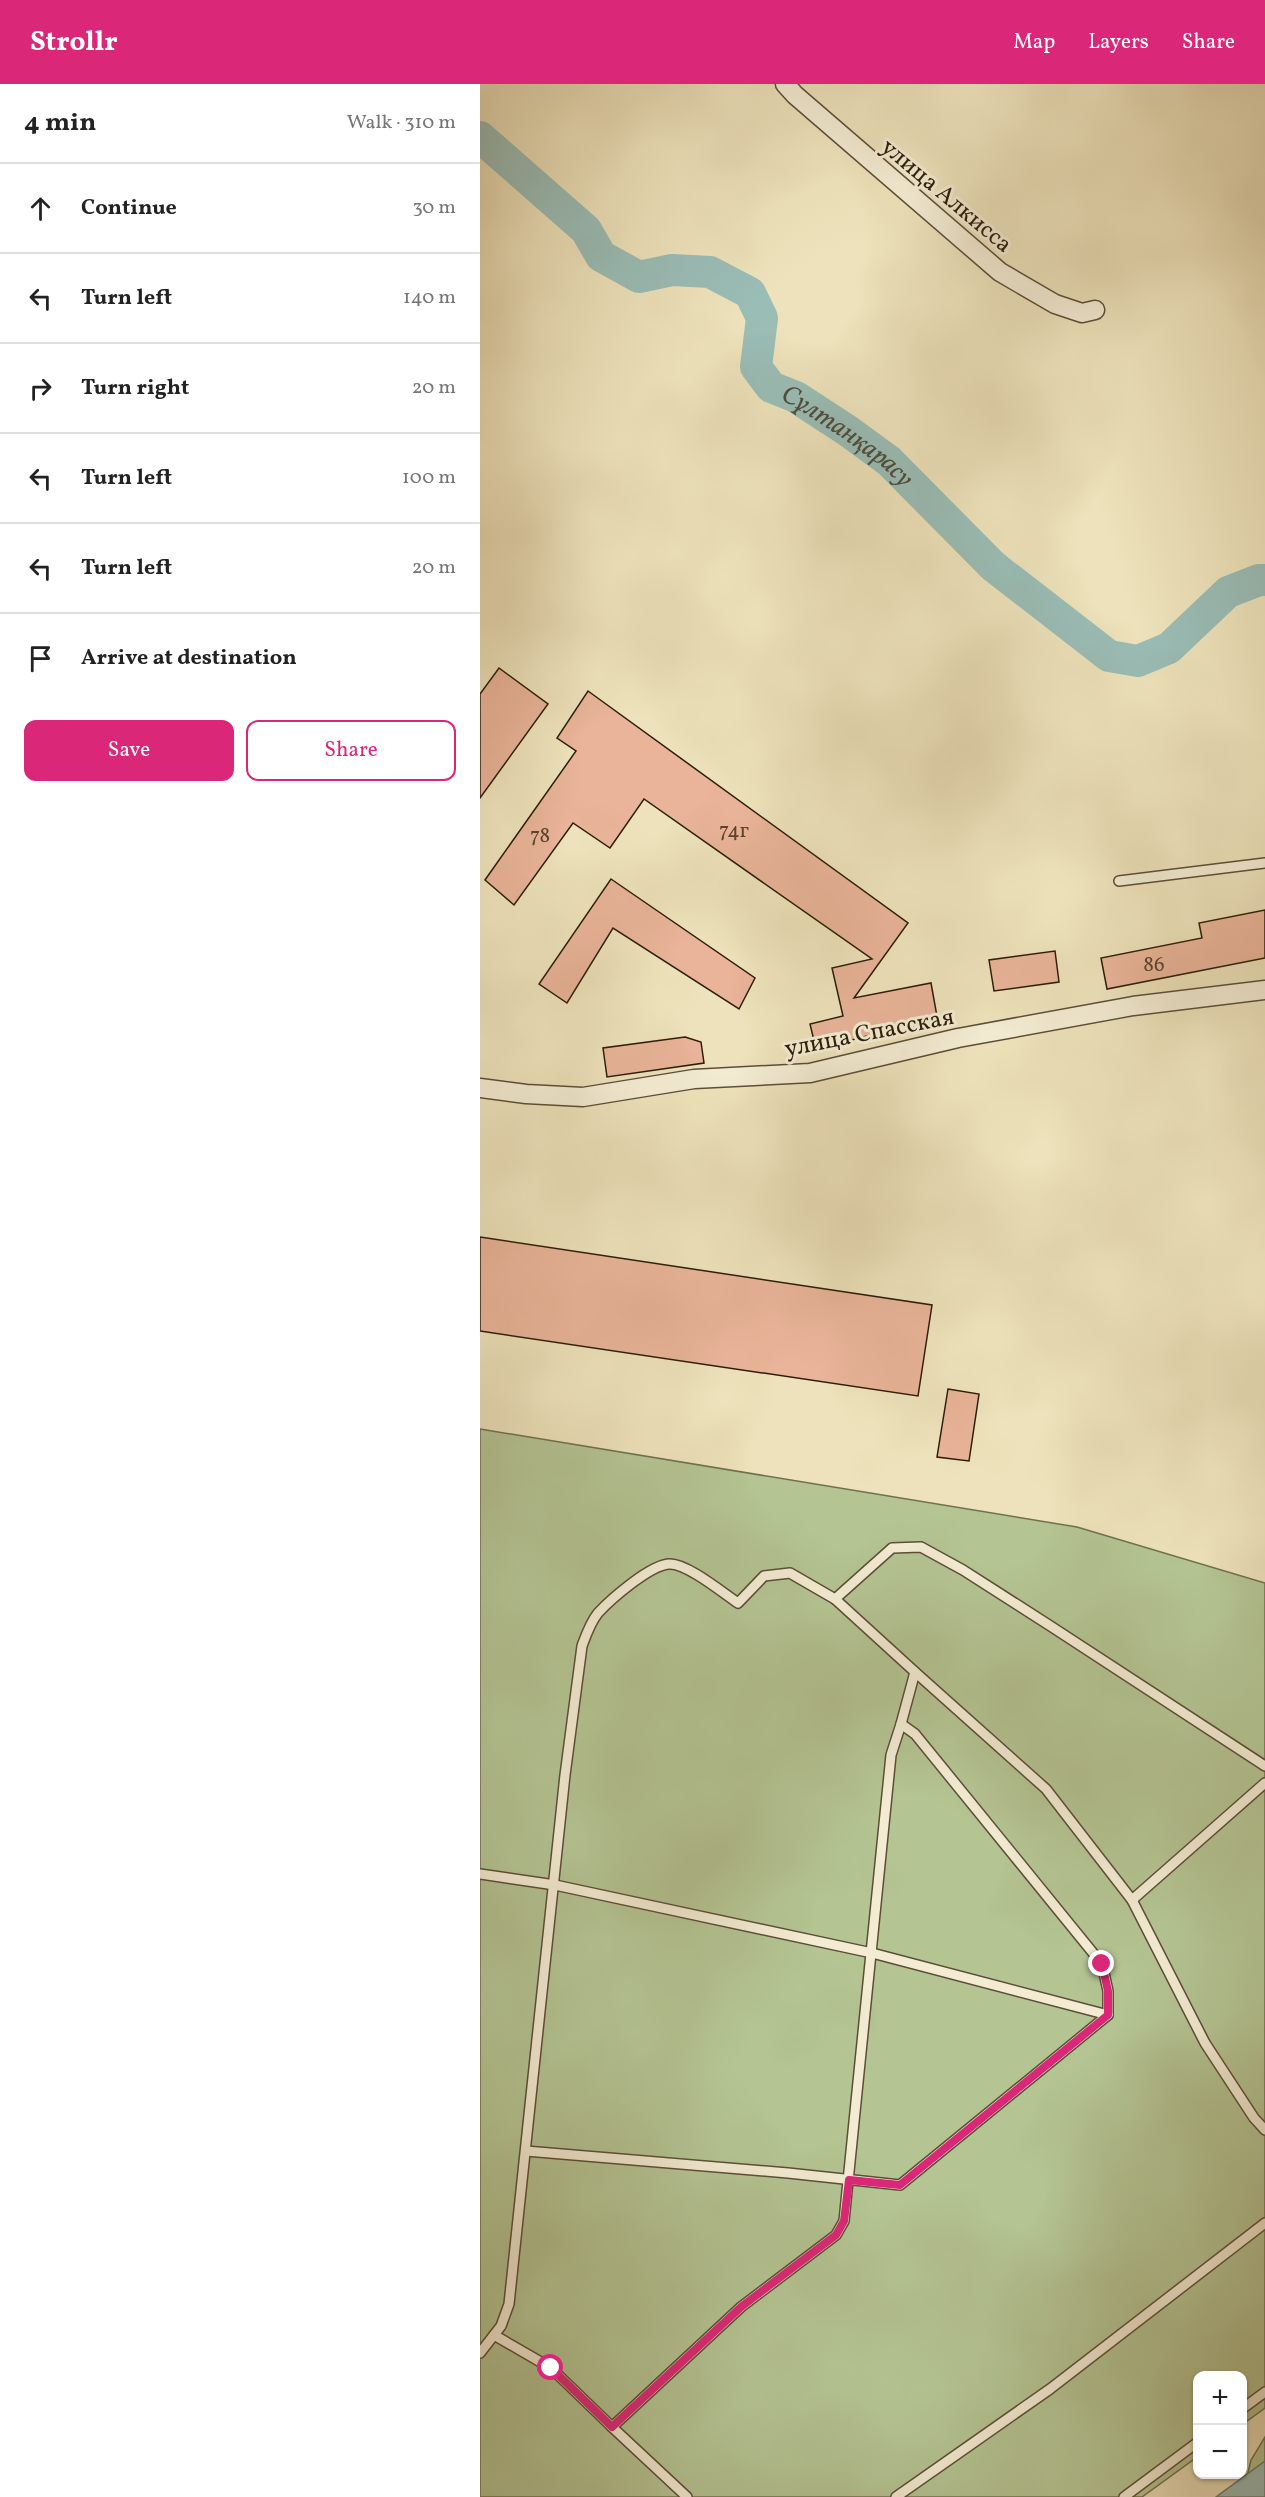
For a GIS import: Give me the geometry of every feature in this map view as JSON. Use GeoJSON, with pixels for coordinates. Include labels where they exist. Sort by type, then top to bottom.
{"type":"FeatureCollection","features":[{"type":"Feature","properties":{"kind":"street","name":"улица Алкисса"},"geometry":{"type":"LineString","coordinates":[[785,84],[1000,272],[1055,304],[1082,313],[1095,310]]}},
{"type":"Feature","properties":{"kind":"street","name":"улица Спасская"},"geometry":{"type":"LineString","coordinates":[[480,1088],[526,1094],[583,1097],[694,1079],[810,1073],[981,1034],[1132,1006],[1265,990]]}},
{"type":"Feature","properties":{"kind":"lane"},"geometry":{"type":"LineString","coordinates":[[1119,881],[1265,863]]}},
{"type":"Feature","properties":{"kind":"lane"},"geometry":{"type":"LineString","coordinates":[[836,1599],[892,1548],[921,1547],[1022,1608],[1265,1766]]}},
{"type":"Feature","properties":{"kind":"lane"},"geometry":{"type":"LineString","coordinates":[[480,2354],[501,2326],[509,2304],[565,1775],[582,1646],[587,1631],[598,1614],[654,1567],[671,1563],[685,1568],[738,1603],[764,1576],[790,1573],[836,1599],[1046,1789],[1132,1900],[1205,2043],[1254,2118],[1265,2130]]}},
{"type":"Feature","properties":{"kind":"lane"},"geometry":{"type":"LineString","coordinates":[[612,2427],[741,2307],[836,2235],[844,2221],[891,1755],[915,1672]]}},
{"type":"Feature","properties":{"kind":"lane"},"geometry":{"type":"LineString","coordinates":[[901,1724],[915,1734],[1102,1964],[1108,1991],[1108,2015]]}},
{"type":"Feature","properties":{"kind":"lane"},"geometry":{"type":"LineString","coordinates":[[1132,1900],[1265,1783]]}},
{"type":"Feature","properties":{"kind":"lane"},"geometry":{"type":"LineString","coordinates":[[480,1874],[555,1885],[872,1953],[1108,2015]]}},
{"type":"Feature","properties":{"kind":"lane"},"geometry":{"type":"LineString","coordinates":[[526,2151],[900,2185],[1108,2015]]}},
{"type":"Feature","properties":{"kind":"lane"},"geometry":{"type":"LineString","coordinates":[[897,2497],[1050,2389],[1265,2223]]}},
{"type":"Feature","properties":{"kind":"lane"},"geometry":{"type":"LineString","coordinates":[[494,2335],[551,2368],[687,2497]]}},
{"type":"Feature","properties":{"kind":"lane"},"geometry":{"type":"LineString","coordinates":[[1247,2405],[1265,2392]]}},
{"type":"Feature","properties":{"kind":"lane"},"geometry":{"type":"LineString","coordinates":[[1124,2497],[1193,2445]]}},
{"type":"Feature","properties":{"kind":"green space"},"geometry":{"type":"Polygon","coordinates":[[[480,1429],[1077,1527],[1265,1583],[1265,2408],[1247,2421],[1247,2371],[1193,2371],[1193,2460],[1142,2497],[480,2497],[480,1429]]]}},
{"type":"Feature","properties":{"kind":"green space"},"geometry":{"type":"Polygon","coordinates":[[[1265,2437],[1265,2497],[1242,2497],[1251,2460],[1265,2437]]]}},
{"type":"Feature","properties":{"kind":"water"},"geometry":{"type":"Polygon","coordinates":[[[1265,2461],[1265,2497],[1216,2497],[1240,2479],[1247,2479],[1247,2474],[1265,2461]]]}},
{"type":"Feature","properties":{"kind":"building"},"geometry":{"type":"Polygon","coordinates":[[[499,668],[548,704],[480,798],[480,694],[499,668]]]}},
{"type":"Feature","properties":{"kind":"building"},"geometry":{"type":"Polygon","coordinates":[[[588,691],[908,923],[854,998],[931,983],[938,1022],[879,1033],[816,1049],[810,1024],[843,1016],[832,968],[872,959],[644,799],[610,848],[573,823],[514,905],[485,880],[576,751],[557,738],[588,691]]]}},
{"type":"Feature","properties":{"kind":"building"},"geometry":{"type":"Polygon","coordinates":[[[611,879],[755,978],[739,1009],[613,928],[567,1003],[539,984],[611,879]]]}},
{"type":"Feature","properties":{"kind":"building"},"geometry":{"type":"Polygon","coordinates":[[[1265,910],[1265,958],[1107,989],[1101,958],[1202,938],[1199,923],[1265,910]]]}},
{"type":"Feature","properties":{"kind":"building"},"geometry":{"type":"Polygon","coordinates":[[[1055,951],[1059,982],[994,991],[989,960],[1055,951]]]}},
{"type":"Feature","properties":{"kind":"building"},"geometry":{"type":"Polygon","coordinates":[[[685,1037],[701,1042],[704,1063],[607,1077],[603,1048],[685,1037]]]}},
{"type":"Feature","properties":{"kind":"building"},"geometry":{"type":"Polygon","coordinates":[[[480,1237],[932,1305],[918,1396],[480,1331],[480,1237]]]}},
{"type":"Feature","properties":{"kind":"building"},"geometry":{"type":"Polygon","coordinates":[[[948,1389],[979,1394],[969,1461],[937,1457],[948,1389]]]}},
{"type":"Feature","properties":{"kind":"waterway","name":"Сұлтанқарасу"},"geometry":{"type":"LineString","coordinates":[[480,137],[586,230],[601,256],[639,277],[672,270],[710,272],[750,293],[762,318],[756,367],[771,387],[796,397],[889,461],[993,566],[1109,656],[1138,661],[1169,648],[1228,592],[1259,580],[1265,580]]}},
{"type":"Feature","properties":{"kind":"route"},"geometry":{"type":"LineString","coordinates":[[551,2368],[612,2427],[741,2307],[836,2235],[844,2221],[849,2180],[900,2185],[1108,2015],[1108,1991],[1102,1964]]}}]}
